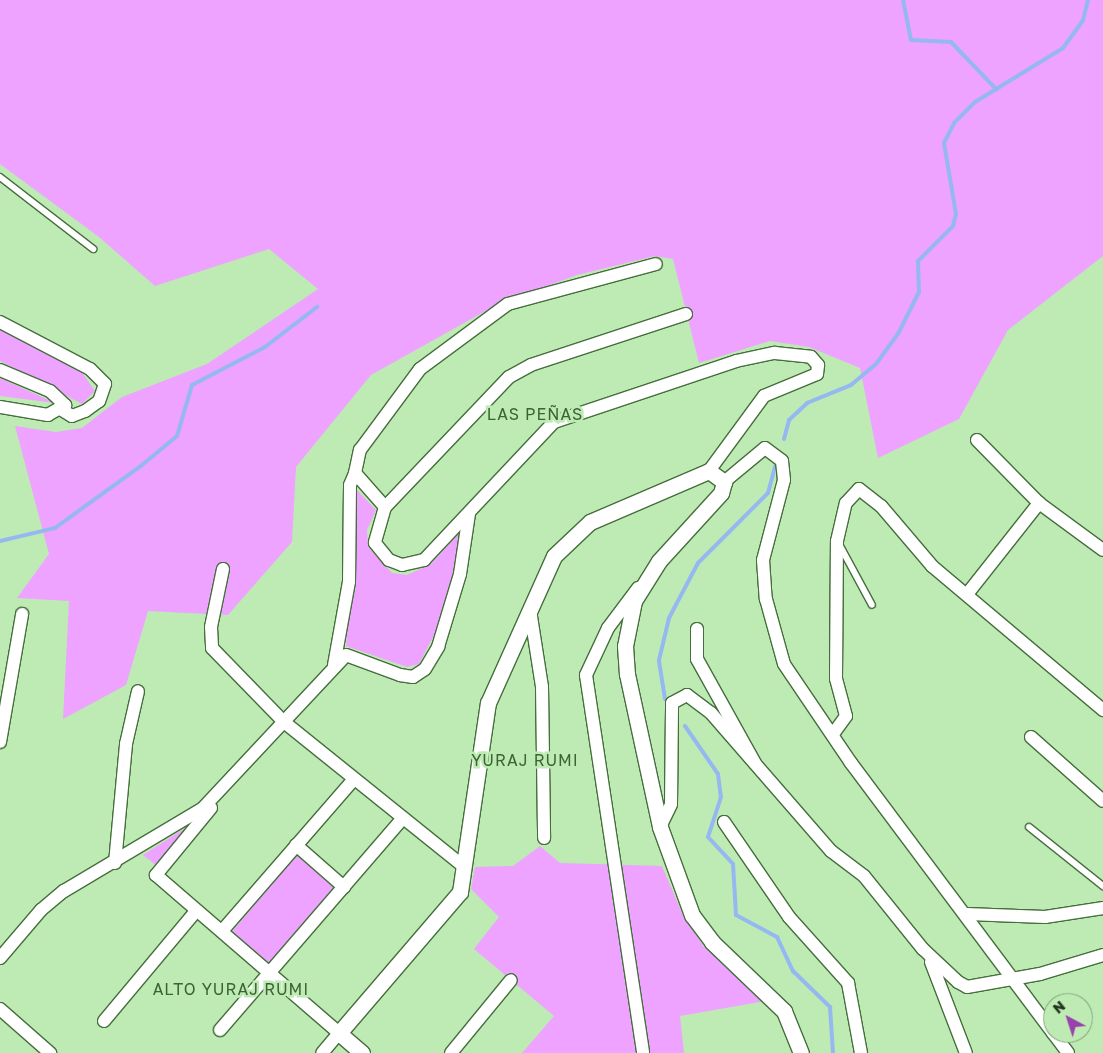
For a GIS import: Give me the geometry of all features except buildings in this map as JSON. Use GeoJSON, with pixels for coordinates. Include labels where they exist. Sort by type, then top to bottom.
{"type":"FeatureCollection","features":[{"type":"Feature","properties":{"kind":"street"},"geometry":{"type":"LineString","coordinates":[[334,665],[349,582],[350,485],[355,474],[360,450],[387,409],[420,369],[455,340],[508,304],[656,264]]}},
{"type":"Feature","properties":{"kind":"street"},"geometry":{"type":"LineString","coordinates":[[322,1053],[460,892],[488,703],[554,556],[580,528],[709,471],[764,396],[817,374],[818,365],[811,357],[774,353],[736,361],[554,422],[424,560],[402,565],[389,560],[375,543],[385,507],[509,377],[531,365],[686,314]]}},
{"type":"Feature","properties":{"kind":"street"},"geometry":{"type":"LineString","coordinates":[[0,322],[90,369],[105,384],[100,401],[85,411],[72,416],[62,410]]}},
{"type":"Feature","properties":{"kind":"street"},"geometry":{"type":"LineString","coordinates":[[0,370],[58,395],[65,405],[62,410],[48,415],[0,407]]}},
{"type":"Feature","properties":{"kind":"street"},"geometry":{"type":"LineString","coordinates":[[977,440],[1039,503],[1103,550]]}},
{"type":"Feature","properties":{"kind":"street"},"geometry":{"type":"LineString","coordinates":[[643,1053],[586,675],[608,628],[721,493],[724,482],[765,448],[782,461],[784,480],[764,546],[766,599],[784,664],[833,734],[1043,1019]]}},
{"type":"Feature","properties":{"kind":"street"},"geometry":{"type":"LineString","coordinates":[[709,471],[724,482]]}},
{"type":"Feature","properties":{"kind":"street"},"geometry":{"type":"LineString","coordinates":[[355,474],[385,507]]}},
{"type":"Feature","properties":{"kind":"street"},"geometry":{"type":"LineString","coordinates":[[833,734],[846,716],[836,679],[837,541],[846,503],[859,489],[881,506],[932,566],[968,593],[1103,710]]}},
{"type":"Feature","properties":{"kind":"street"},"geometry":{"type":"LineString","coordinates":[[968,593],[1039,503]]}},
{"type":"Feature","properties":{"kind":"street"},"geometry":{"type":"LineString","coordinates":[[362,1053],[156,875],[233,781],[334,665],[346,656],[400,676],[413,676],[425,668],[438,647],[460,574],[469,514]]}},
{"type":"Feature","properties":{"kind":"street"},"geometry":{"type":"LineString","coordinates":[[222,569],[210,628],[212,648],[284,722],[463,866]]}},
{"type":"Feature","properties":{"kind":"street"},"geometry":{"type":"LineString","coordinates":[[643,584],[627,626],[627,674],[660,827],[692,915],[712,942],[784,1011],[801,1053]]}},
{"type":"Feature","properties":{"kind":"street"},"geometry":{"type":"LineString","coordinates":[[530,610],[542,687],[544,838]]}},
{"type":"Feature","properties":{"kind":"street"},"geometry":{"type":"LineString","coordinates":[[0,742],[22,614]]}},
{"type":"Feature","properties":{"kind":"street"},"geometry":{"type":"LineString","coordinates":[[698,629],[697,659],[718,702],[748,745],[757,770]]}},
{"type":"Feature","properties":{"kind":"street"},"geometry":{"type":"LineString","coordinates":[[115,862],[126,744],[138,691]]}},
{"type":"Feature","properties":{"kind":"street"},"geometry":{"type":"LineString","coordinates":[[660,827],[671,804],[672,704],[680,696],[696,698],[757,770],[831,851],[880,893],[923,949],[967,987],[1014,978],[1103,955]]}},
{"type":"Feature","properties":{"kind":"street"},"geometry":{"type":"LineString","coordinates":[[1031,737],[1103,800]]}},
{"type":"Feature","properties":{"kind":"street"},"geometry":{"type":"LineString","coordinates":[[222,931],[354,779]]}},
{"type":"Feature","properties":{"kind":"street"},"geometry":{"type":"LineString","coordinates":[[0,958],[41,910],[64,891],[178,826],[233,781]]}},
{"type":"Feature","properties":{"kind":"street"},"geometry":{"type":"LineString","coordinates":[[220,1030],[403,818]]}},
{"type":"Feature","properties":{"kind":"street"},"geometry":{"type":"LineString","coordinates":[[724,822],[789,917],[848,983],[861,1053]]}},
{"type":"Feature","properties":{"kind":"street"},"geometry":{"type":"LineString","coordinates":[[296,845],[344,887]]}},
{"type":"Feature","properties":{"kind":"street"},"geometry":{"type":"LineString","coordinates":[[967,914],[1045,917],[1103,908]]}},
{"type":"Feature","properties":{"kind":"street"},"geometry":{"type":"LineString","coordinates":[[104,1020],[196,911]]}},
{"type":"Feature","properties":{"kind":"street"},"geometry":{"type":"LineString","coordinates":[[923,949],[966,1053]]}},
{"type":"Feature","properties":{"kind":"street"},"geometry":{"type":"LineString","coordinates":[[451,1053],[511,980]]}},
{"type":"Feature","properties":{"kind":"street"},"geometry":{"type":"LineString","coordinates":[[0,1009],[50,1053]]}},
{"type":"Feature","properties":{"kind":"lane"},"geometry":{"type":"LineString","coordinates":[[0,177],[93,249]]}},
{"type":"Feature","properties":{"kind":"lane"},"geometry":{"type":"LineString","coordinates":[[837,541],[872,605]]}},
{"type":"Feature","properties":{"kind":"lane"},"geometry":{"type":"LineString","coordinates":[[1029,827],[1103,886]]}},
{"type":"Feature","properties":{"kind":"shaded area"},"geometry":{"type":"Polygon","coordinates":[[[0,0],[1103,0],[1103,256],[1008,330],[959,419],[878,458],[860,368],[809,347],[770,341],[699,363],[673,259],[655,256],[577,275],[498,304],[371,375],[296,467],[292,542],[228,615],[148,611],[126,685],[63,719],[69,601],[17,598],[49,554],[15,426],[56,432],[82,428],[122,397],[207,364],[318,289],[269,249],[155,286],[99,237],[0,164],[0,0]]]}},
{"type":"Feature","properties":{"kind":"shaded area"},"geometry":{"type":"Polygon","coordinates":[[[0,327],[81,371],[95,391],[82,404],[0,361],[0,327]]]}},
{"type":"Feature","properties":{"kind":"shaded area"},"geometry":{"type":"Polygon","coordinates":[[[0,378],[55,403],[0,396],[0,378]]]}},
{"type":"Feature","properties":{"kind":"shaded area"},"geometry":{"type":"Polygon","coordinates":[[[356,489],[376,510],[367,530],[368,547],[392,573],[407,575],[431,564],[461,531],[456,576],[441,622],[419,664],[407,667],[346,646],[356,489]]]}},
{"type":"Feature","properties":{"kind":"shaded area"},"geometry":{"type":"Polygon","coordinates":[[[193,823],[157,866],[143,855],[193,823]]]}},
{"type":"Feature","properties":{"kind":"shaded area"},"geometry":{"type":"Polygon","coordinates":[[[540,846],[560,863],[662,866],[682,913],[704,947],[766,1001],[680,1016],[684,1053],[522,1053],[554,1016],[474,949],[499,917],[471,889],[475,867],[513,866],[540,846]]]}},
{"type":"Feature","properties":{"kind":"shaded area"},"geometry":{"type":"Polygon","coordinates":[[[298,853],[337,886],[270,965],[231,933],[298,853]]]}},
{"type":"Feature","properties":{"kind":"waterway"},"geometry":{"type":"LineString","coordinates":[[903,0],[911,40],[951,42],[997,90]]}},
{"type":"Feature","properties":{"kind":"waterway"},"geometry":{"type":"LineString","coordinates":[[784,439],[789,420],[807,403],[851,385],[876,364],[898,334],[919,292],[918,261],[953,226],[956,214],[944,143],[954,123],[975,102],[1063,48],[1083,20],[1088,0]]}},
{"type":"Feature","properties":{"kind":"waterway"},"geometry":{"type":"LineString","coordinates":[[0,541],[55,528],[142,465],[177,436],[192,385],[265,347],[317,307]]}},
{"type":"Feature","properties":{"kind":"waterway"},"geometry":{"type":"LineString","coordinates":[[665,699],[659,660],[669,618],[698,563],[768,493],[775,466]]}},
{"type":"Feature","properties":{"kind":"waterway"},"geometry":{"type":"LineString","coordinates":[[685,726],[718,774],[721,797],[708,837],[733,864],[736,915],[777,937],[793,971],[830,1007],[833,1053]]}},
{"type":"Feature","properties":{"kind":"district","name":"LAS PEÑAS"},"geometry":{"type":"Point","coordinates":[535,414]}},
{"type":"Feature","properties":{"kind":"district","name":"YURAJ RUMI"},"geometry":{"type":"Point","coordinates":[525,760]}},
{"type":"Feature","properties":{"kind":"district","name":"ALTO YURAJ RUMI"},"geometry":{"type":"Point","coordinates":[231,989]}}]}
